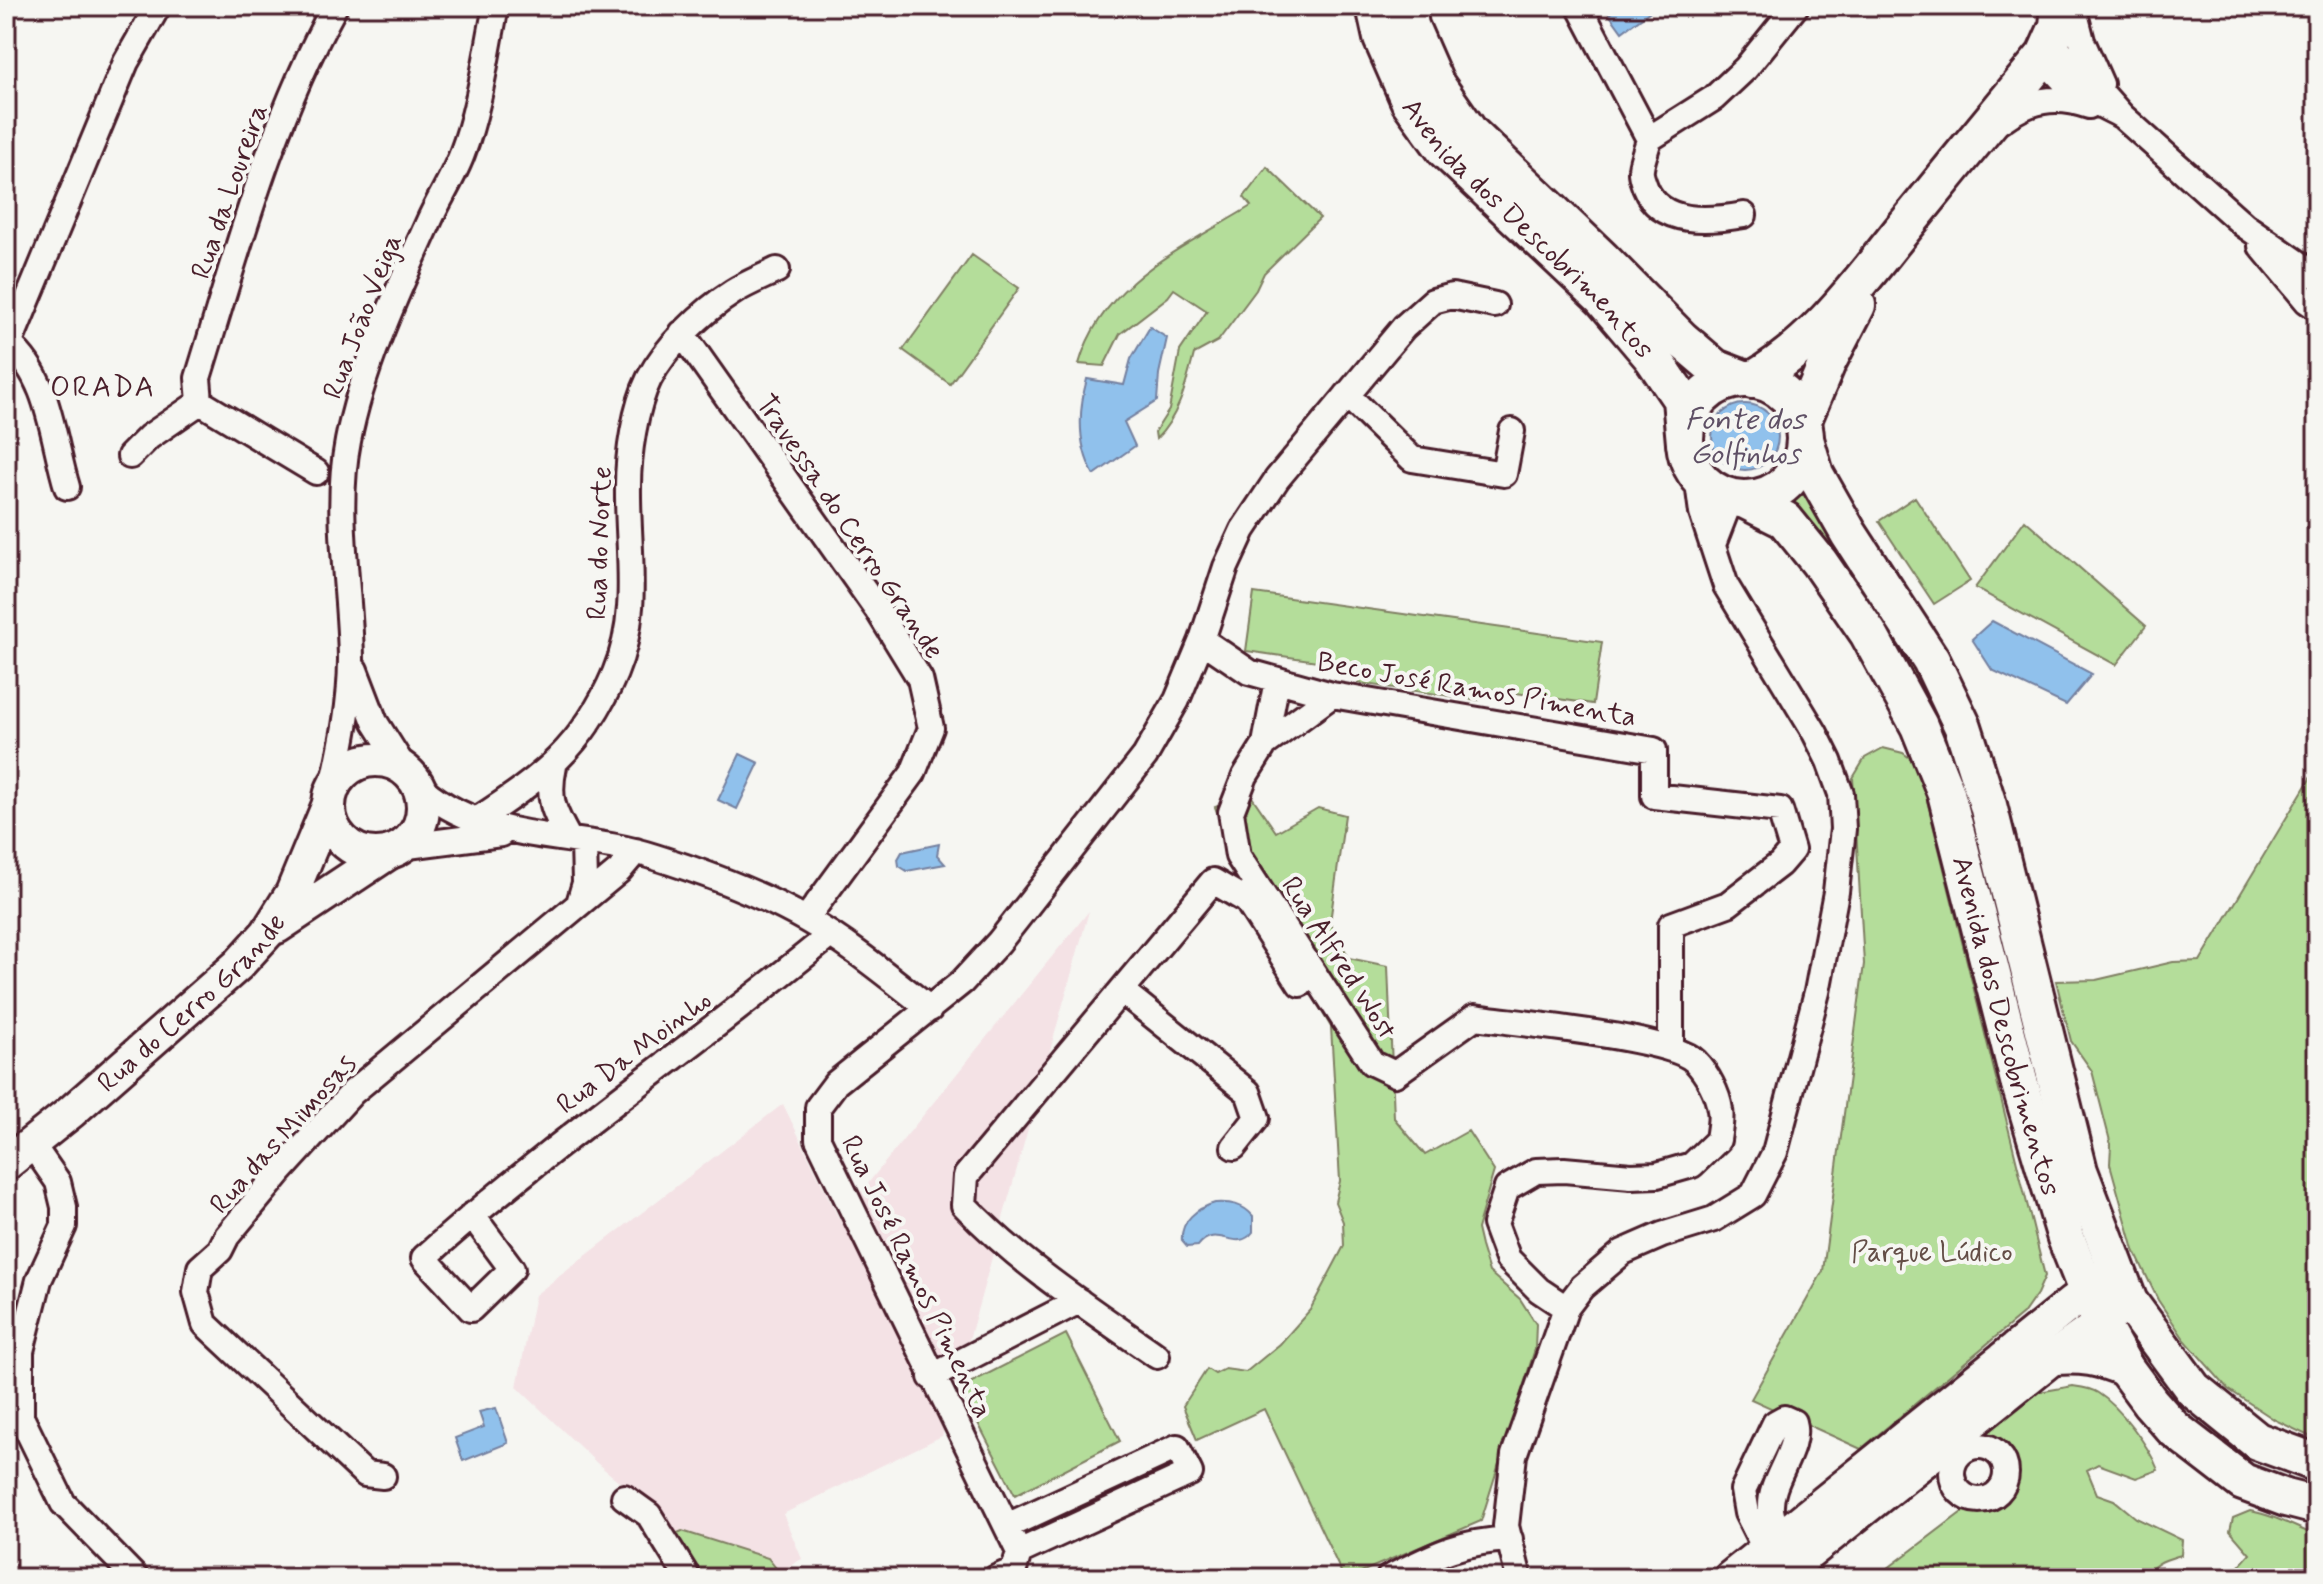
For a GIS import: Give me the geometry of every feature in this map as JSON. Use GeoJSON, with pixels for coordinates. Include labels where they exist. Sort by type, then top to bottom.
{"type":"FeatureCollection","features":[{"type":"Feature","properties":{"kind":"main road","name":"Avenida dos Descobrimentos"},"geometry":{"type":"LineString","coordinates":[[1375,6],[1382,38],[1410,102],[1445,150],[1603,299],[1653,358],[1681,399],[1691,459]]}},
{"type":"Feature","properties":{"kind":"main road","name":"Avenida dos Descobrimentos"},"geometry":{"type":"LineString","coordinates":[[1407,6],[1410,26],[1435,83],[1470,133],[1681,339],[1715,368],[1749,380]]}},
{"type":"Feature","properties":{"kind":"main road"},"geometry":{"type":"LineString","coordinates":[[1749,380],[1770,370],[1832,316],[2045,55],[2058,26],[2060,6]]}},
{"type":"Feature","properties":{"kind":"main road"},"geometry":{"type":"LineString","coordinates":[[1804,430],[1795,406],[1784,394],[1770,384],[1749,380],[1725,382],[1708,392],[1695,406],[1687,423],[1691,459],[1706,485],[1737,498],[1759,498],[1787,482],[1803,455],[1804,430],[1827,363],[1888,247]]}},
{"type":"Feature","properties":{"kind":"main road","name":"Avenida dos Descobrimentos"},"geometry":{"type":"LineString","coordinates":[[1804,430],[1815,474],[1849,534],[1931,660],[1963,727],[1988,805],[2079,1171],[2129,1302],[2193,1389],[2257,1441],[2317,1463]]}},
{"type":"Feature","properties":{"kind":"main road","name":"Avenida dos Descobrimentos"},"geometry":{"type":"LineString","coordinates":[[1737,498],[1785,520],[1819,562],[1868,633],[1919,726],[1946,793],[2019,1081],[2066,1238],[2100,1323],[2125,1368],[2173,1428],[2243,1482],[2317,1506]]}},
{"type":"Feature","properties":{"kind":"main road"},"geometry":{"type":"LineString","coordinates":[[2055,1356],[2084,1354],[2101,1357],[2125,1368]]}},
{"type":"Feature","properties":{"kind":"street"},"geometry":{"type":"LineString","coordinates":[[67,487],[38,379],[25,357],[8,348],[126,62],[158,6]]}},
{"type":"Feature","properties":{"kind":"street","name":"Rua da Loureira"},"geometry":{"type":"LineString","coordinates":[[200,402],[198,378],[269,151],[318,37],[335,6]]}},
{"type":"Feature","properties":{"kind":"street","name":"Rua João Veiga"},"geometry":{"type":"LineString","coordinates":[[351,658],[343,498],[347,442],[361,389],[387,321],[462,155],[478,101],[496,6]]}},
{"type":"Feature","properties":{"kind":"street"},"geometry":{"type":"LineString","coordinates":[[1579,6],[1649,139]]}},
{"type":"Feature","properties":{"kind":"street"},"geometry":{"type":"LineString","coordinates":[[1744,215],[1721,219],[1674,217],[1659,207],[1648,193],[1640,172],[1649,139],[1714,98],[1746,68],[1796,6]]}},
{"type":"Feature","properties":{"kind":"street"},"geometry":{"type":"LineString","coordinates":[[2073,6],[2097,79],[2122,116]]}},
{"type":"Feature","properties":{"kind":"street"},"geometry":{"type":"LineString","coordinates":[[2045,55],[2061,53],[2084,73],[2122,116],[2244,225],[2317,276]]}},
{"type":"Feature","properties":{"kind":"street"},"geometry":{"type":"LineString","coordinates":[[1978,137],[2016,109],[2048,98],[2082,103],[2122,116]]}},
{"type":"Feature","properties":{"kind":"street"},"geometry":{"type":"LineString","coordinates":[[2244,225],[2307,301],[2317,308]]}},
{"type":"Feature","properties":{"kind":"street","name":"Rua do Norte"},"geometry":{"type":"LineString","coordinates":[[475,821],[523,791],[554,766],[588,723],[616,672],[630,614],[632,550],[628,486],[632,436],[649,379],[682,333],[733,292],[777,270]]}},
{"type":"Feature","properties":{"kind":"street","name":"Rua José Ramos Pimenta"},"geometry":{"type":"LineString","coordinates":[[1019,1552],[931,1377],[818,1139],[818,1107],[836,1083],[962,982],[999,942],[1145,756],[1177,700],[1202,640],[1226,567],[1243,530],[1277,479],[1404,327],[1433,301],[1452,296],[1495,305]]}},
{"type":"Feature","properties":{"kind":"street","name":"Travessa do Cerro Grande"},"geometry":{"type":"LineString","coordinates":[[682,333],[877,609],[920,679],[931,728],[913,773],[806,919]]}},
{"type":"Feature","properties":{"kind":"street"},"geometry":{"type":"LineString","coordinates":[[1347,395],[1412,459],[1504,474],[1512,431]]}},
{"type":"Feature","properties":{"kind":"street"},"geometry":{"type":"LineString","coordinates":[[130,456],[149,437],[200,402],[316,472]]}},
{"type":"Feature","properties":{"kind":"street"},"geometry":{"type":"LineString","coordinates":[[1519,1578],[1506,1526],[1514,1455],[1566,1308],[1582,1287],[1623,1252],[1662,1235],[1714,1219],[1753,1195],[1775,1152],[1817,992],[1836,892],[1843,829],[1841,794],[1815,733],[1735,600],[1717,564],[1691,459]]}},
{"type":"Feature","properties":{"kind":"street"},"geometry":{"type":"LineString","coordinates":[[1714,542],[1737,498]]}},
{"type":"Feature","properties":{"kind":"street","name":"Beco José Ramos Pimenta"},"geometry":{"type":"LineString","coordinates":[[1202,640],[1249,672],[1332,695],[1654,750],[1654,796],[1780,810],[1792,850],[1780,864],[1728,904],[1671,925],[1671,1049]]}},
{"type":"Feature","properties":{"kind":"street"},"geometry":{"type":"LineString","coordinates":[[351,658],[375,722],[389,747],[431,798],[451,811],[521,833],[636,851],[736,886],[806,919],[930,1009]]}},
{"type":"Feature","properties":{"kind":"street"},"geometry":{"type":"LineString","coordinates":[[351,658],[350,702],[331,798],[331,819],[348,844],[375,854],[480,835],[521,833]]}},
{"type":"Feature","properties":{"kind":"street"},"geometry":{"type":"LineString","coordinates":[[1265,744],[1277,680]]}},
{"type":"Feature","properties":{"kind":"street","name":"Rua Alfred Wost"},"geometry":{"type":"LineString","coordinates":[[1332,695],[1265,744],[1245,776],[1231,812],[1238,856],[1372,1063],[1395,1074],[1475,1017],[1622,1038],[1671,1049],[1694,1060],[1710,1082],[1721,1111],[1718,1140],[1692,1165],[1657,1175],[1631,1176],[1564,1170],[1536,1171],[1507,1188],[1495,1224],[1508,1259],[1539,1290],[1566,1308]]}},
{"type":"Feature","properties":{"kind":"street"},"geometry":{"type":"LineString","coordinates":[[267,933],[412,838],[420,825],[422,795],[411,776],[383,761],[370,761],[347,770],[331,798]]}},
{"type":"Feature","properties":{"kind":"street"},"geometry":{"type":"LineString","coordinates":[[554,766],[549,787],[551,802],[577,840],[585,883],[580,900]]}},
{"type":"Feature","properties":{"kind":"street","name":"Rua do Cerro Grande"},"geometry":{"type":"LineString","coordinates":[[6,1164],[71,1112],[238,965],[267,933],[292,893],[331,798]]}},
{"type":"Feature","properties":{"kind":"street","name":"Rua das Mimosas"},"geometry":{"type":"LineString","coordinates":[[383,1476],[365,1474],[205,1324],[196,1292],[200,1268],[220,1250],[227,1236],[280,1172],[353,1092],[580,900],[619,871],[636,851]]}},
{"type":"Feature","properties":{"kind":"street"},"geometry":{"type":"LineString","coordinates":[[1157,1356],[992,1235],[964,1205],[966,1176],[1213,881],[1247,901],[1300,984]]}},
{"type":"Feature","properties":{"kind":"street","name":"Rua Da Moinho"},"geometry":{"type":"LineString","coordinates":[[472,1215],[514,1179],[744,1006],[830,935]]}},
{"type":"Feature","properties":{"kind":"street"},"geometry":{"type":"LineString","coordinates":[[1122,991],[1248,1092],[1257,1118],[1234,1147]]}},
{"type":"Feature","properties":{"kind":"street"},"geometry":{"type":"LineString","coordinates":[[31,1143],[58,1182],[64,1207],[64,1226],[39,1280],[21,1351],[21,1417],[63,1503],[136,1578]]}},
{"type":"Feature","properties":{"kind":"street"},"geometry":{"type":"LineString","coordinates":[[1777,1557],[2086,1289],[2116,1269]]}},
{"type":"Feature","properties":{"kind":"street"},"geometry":{"type":"LineString","coordinates":[[931,1377],[1079,1301]]}},
{"type":"Feature","properties":{"kind":"street"},"geometry":{"type":"LineString","coordinates":[[1777,1557],[1825,1541],[2055,1356],[2129,1302]]}},
{"type":"Feature","properties":{"kind":"street"},"geometry":{"type":"LineString","coordinates":[[996,1578],[1014,1570],[1019,1552],[1190,1473],[1177,1447],[1007,1526]]}},
{"type":"Feature","properties":{"kind":"street"},"geometry":{"type":"LineString","coordinates":[[624,1497],[649,1515],[688,1578]]}},
{"type":"Feature","properties":{"kind":"street"},"geometry":{"type":"LineString","coordinates":[[1389,1578],[1448,1548],[1510,1539]]}},
{"type":"Feature","properties":{"kind":"shaded area"},"geometry":{"type":"Polygon","coordinates":[[[1089,911],[942,1436],[783,1514],[802,1559],[768,1578],[701,1578],[657,1512],[599,1465],[517,1387],[535,1295],[783,1104],[839,1219],[1089,911]]]}},
{"type":"Feature","properties":{"kind":"green space"},"geometry":{"type":"Polygon","coordinates":[[[1267,167],[1320,218],[1264,273],[1256,290],[1218,341],[1194,354],[1176,410],[1156,439],[1155,432],[1169,410],[1180,351],[1207,311],[1174,289],[1120,334],[1104,366],[1079,364],[1090,335],[1106,310],[1148,270],[1251,206],[1244,197],[1267,167]]]}},
{"type":"Feature","properties":{"kind":"green space"},"geometry":{"type":"Polygon","coordinates":[[[972,255],[1019,288],[950,384],[903,350],[972,255]]]}},
{"type":"Feature","properties":{"kind":"green space"},"geometry":{"type":"Polygon","coordinates":[[[1809,485],[1949,723],[2092,1245],[2084,1258],[1970,835],[1856,590],[1789,501],[1809,485]]]}},
{"type":"Feature","properties":{"kind":"green space"},"geometry":{"type":"Polygon","coordinates":[[[1915,497],[1970,581],[1934,604],[1879,521],[1915,497]]]}},
{"type":"Feature","properties":{"kind":"green space"},"geometry":{"type":"Polygon","coordinates":[[[2025,520],[2146,626],[2116,665],[1975,588],[2025,520]]]}},
{"type":"Feature","properties":{"kind":"green space"},"geometry":{"type":"Polygon","coordinates":[[[1254,593],[1602,642],[1593,704],[1482,688],[1479,700],[1358,683],[1360,667],[1246,651],[1254,593]]]}},
{"type":"Feature","properties":{"kind":"green space","name":"Parque Lúdico"},"geometry":{"type":"Polygon","coordinates":[[[1883,748],[1903,753],[1918,764],[2045,1276],[2023,1314],[1861,1449],[1751,1399],[1823,1271],[1864,964],[1853,778],[1865,758],[1883,748]]]}},
{"type":"Feature","properties":{"kind":"green space"},"geometry":{"type":"Polygon","coordinates":[[[2317,767],[2317,1440],[2275,1420],[2228,1389],[2184,1339],[2158,1300],[2134,1250],[2110,1164],[2111,1145],[2092,1071],[2071,1041],[2056,981],[2096,980],[2173,962],[2200,961],[2317,767]]]}},
{"type":"Feature","properties":{"kind":"green space"},"geometry":{"type":"Polygon","coordinates":[[[1250,794],[1276,832],[1318,808],[1345,815],[1330,922],[1349,958],[1388,966],[1394,1118],[1425,1155],[1468,1131],[1494,1171],[1477,1229],[1489,1272],[1520,1299],[1536,1324],[1535,1349],[1481,1521],[1347,1578],[1344,1578],[1264,1409],[1197,1440],[1183,1406],[1207,1369],[1215,1374],[1225,1369],[1246,1372],[1280,1344],[1310,1310],[1344,1246],[1343,1222],[1335,1202],[1340,1181],[1331,1027],[1240,873],[1215,807],[1250,794]]]}},
{"type":"Feature","properties":{"kind":"green space"},"geometry":{"type":"Polygon","coordinates":[[[1066,1334],[1120,1441],[1015,1495],[960,1388],[1066,1334]]]}},
{"type":"Feature","properties":{"kind":"green space"},"geometry":{"type":"Polygon","coordinates":[[[2073,1386],[2095,1391],[2107,1399],[2141,1439],[2158,1470],[2136,1478],[2098,1464],[2087,1470],[2097,1494],[2114,1500],[2136,1518],[2182,1540],[2181,1555],[2156,1565],[2147,1578],[1875,1578],[1966,1509],[1989,1508],[2002,1503],[2011,1494],[2015,1473],[2013,1461],[1994,1441],[1983,1435],[2039,1392],[2073,1386]]]}},
{"type":"Feature","properties":{"kind":"green space"},"geometry":{"type":"Polygon","coordinates":[[[2250,1511],[2276,1518],[2317,1536],[2317,1578],[2225,1578],[2250,1554],[2230,1531],[2233,1518],[2250,1511]]]}},
{"type":"Feature","properties":{"kind":"green space"},"geometry":{"type":"Polygon","coordinates":[[[682,1531],[768,1558],[779,1572],[768,1578],[701,1578],[673,1535],[682,1531]]]}},
{"type":"Feature","properties":{"kind":"water"},"geometry":{"type":"Polygon","coordinates":[[[1620,6],[1657,6],[1622,32],[1609,14],[1620,6]]]}},
{"type":"Feature","properties":{"kind":"water"},"geometry":{"type":"Polygon","coordinates":[[[1150,327],[1167,338],[1157,401],[1124,422],[1135,446],[1094,475],[1084,452],[1081,428],[1087,379],[1124,385],[1131,359],[1150,327]]]}},
{"type":"Feature","properties":{"kind":"water","name":"Fonte dos Golfinhos"},"geometry":{"type":"Polygon","coordinates":[[[1745,404],[1758,406],[1773,419],[1778,437],[1776,450],[1763,465],[1745,470],[1732,468],[1717,455],[1712,437],[1714,424],[1727,409],[1745,404]]]}},
{"type":"Feature","properties":{"kind":"water"},"geometry":{"type":"Polygon","coordinates":[[[1992,621],[2092,674],[2066,705],[1992,670],[1972,639],[1992,621]]]}},
{"type":"Feature","properties":{"kind":"water"},"geometry":{"type":"Polygon","coordinates":[[[740,754],[759,763],[737,809],[718,800],[740,754]]]}},
{"type":"Feature","properties":{"kind":"water"},"geometry":{"type":"Polygon","coordinates":[[[939,844],[937,855],[945,864],[907,871],[899,866],[898,859],[902,852],[939,844]]]}},
{"type":"Feature","properties":{"kind":"water"},"geometry":{"type":"Polygon","coordinates":[[[1215,1203],[1245,1209],[1253,1216],[1253,1232],[1240,1240],[1212,1237],[1198,1246],[1187,1247],[1182,1241],[1182,1234],[1187,1222],[1196,1212],[1215,1203]]]}},
{"type":"Feature","properties":{"kind":"water"},"geometry":{"type":"Polygon","coordinates":[[[496,1408],[508,1443],[463,1461],[455,1438],[484,1427],[479,1412],[496,1408]]]}},
{"type":"Feature","properties":{"kind":"district","name":"ORADA"},"geometry":{"type":"Point","coordinates":[103,386]}}]}
